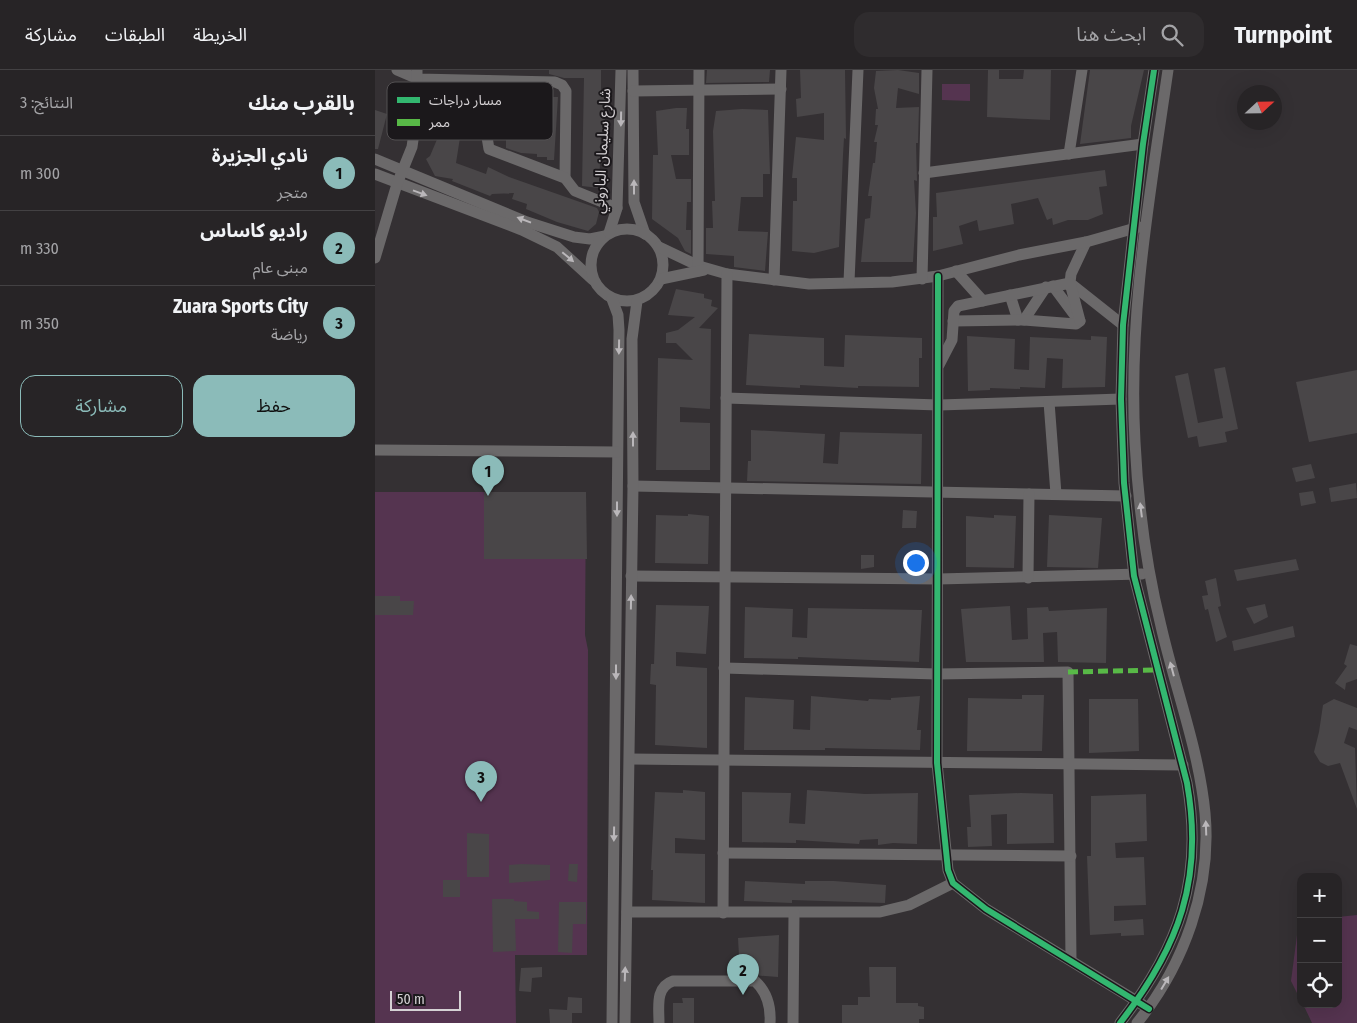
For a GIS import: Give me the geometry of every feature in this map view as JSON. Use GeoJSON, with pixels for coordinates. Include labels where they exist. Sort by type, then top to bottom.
{"type":"FeatureCollection","features":[{"type":"Feature","properties":{"kind":"street"},"geometry":{"type":"LineString","coordinates":[[397,70],[418,74],[490,81],[555,82],[562,84],[566,91],[565,178]]}},
{"type":"Feature","properties":{"kind":"street","name":"شارع سليمان الباروني"},"geometry":{"type":"LineString","coordinates":[[607,235],[617,208],[621,70]]}},
{"type":"Feature","properties":{"kind":"street","name":"شارع سليمان الباروني"},"geometry":{"type":"LineString","coordinates":[[633,70],[634,202],[645,234]]}},
{"type":"Feature","properties":{"kind":"street"},"geometry":{"type":"LineString","coordinates":[[699,70],[701,269]]}},
{"type":"Feature","properties":{"kind":"street"},"geometry":{"type":"LineString","coordinates":[[774,280],[781,70]]}},
{"type":"Feature","properties":{"kind":"street"},"geometry":{"type":"LineString","coordinates":[[849,282],[858,70]]}},
{"type":"Feature","properties":{"kind":"street"},"geometry":{"type":"LineString","coordinates":[[922,279],[927,70]]}},
{"type":"Feature","properties":{"kind":"street"},"geometry":{"type":"LineString","coordinates":[[1069,154],[1082,70]]}},
{"type":"Feature","properties":{"kind":"street"},"geometry":{"type":"LineString","coordinates":[[1120,1023],[1165,958],[1179,920],[1191,873],[1191,808],[1183,766],[1134,576],[1126,496],[1121,399],[1123,325],[1143,144],[1154,70]]}},
{"type":"Feature","properties":{"kind":"street"},"geometry":{"type":"LineString","coordinates":[[1137,1023],[1149,1009],[1177,964],[1187,938],[1197,907],[1204,862],[1206,831],[1198,771],[1160,625],[1150,572],[1140,507],[1133,394],[1134,332],[1146,226],[1168,70]]}},
{"type":"Feature","properties":{"kind":"street"},"geometry":{"type":"LineString","coordinates":[[633,91],[781,89]]}},
{"type":"Feature","properties":{"kind":"street"},"geometry":{"type":"LineString","coordinates":[[375,258],[397,184],[413,140]]}},
{"type":"Feature","properties":{"kind":"street"},"geometry":{"type":"LineString","coordinates":[[488,140],[489,149],[565,178],[575,191],[617,208]]}},
{"type":"Feature","properties":{"kind":"street"},"geometry":{"type":"LineString","coordinates":[[924,173],[1143,144]]}},
{"type":"Feature","properties":{"kind":"street"},"geometry":{"type":"LineString","coordinates":[[375,159],[527,222],[574,238],[590,239],[627,229],[645,234],[659,247],[701,269],[809,284],[892,282],[922,279],[1087,242],[1146,226]]}},
{"type":"Feature","properties":{"kind":"street"},"geometry":{"type":"LineString","coordinates":[[375,174],[397,184],[522,230],[557,248],[593,280],[601,291],[612,299],[624,302],[637,301],[654,290],[661,278],[663,257],[659,247]]}},
{"type":"Feature","properties":{"kind":"street"},"geometry":{"type":"LineString","coordinates":[[593,280],[591,256],[599,242],[607,235]]}},
{"type":"Feature","properties":{"kind":"street"},"geometry":{"type":"LineString","coordinates":[[1080,321],[1070,283],[1071,274],[1087,242]]}},
{"type":"Feature","properties":{"kind":"street"},"geometry":{"type":"LineString","coordinates":[[661,278],[701,269]]}},
{"type":"Feature","properties":{"kind":"street"},"geometry":{"type":"LineString","coordinates":[[956,271],[983,301]]}},
{"type":"Feature","properties":{"kind":"street"},"geometry":{"type":"LineString","coordinates":[[723,913],[727,274]]}},
{"type":"Feature","properties":{"kind":"street"},"geometry":{"type":"LineString","coordinates":[[938,276],[937,763],[945,856],[953,883],[1005,922],[1071,960],[1149,1009]]}},
{"type":"Feature","properties":{"kind":"street"},"geometry":{"type":"LineString","coordinates":[[939,365],[952,340],[954,311],[958,306],[1070,283],[1123,325]]}},
{"type":"Feature","properties":{"kind":"street"},"geometry":{"type":"LineString","coordinates":[[1021,320],[1050,287]]}},
{"type":"Feature","properties":{"kind":"street"},"geometry":{"type":"LineString","coordinates":[[1050,287],[1080,321]]}},
{"type":"Feature","properties":{"kind":"street"},"geometry":{"type":"LineString","coordinates":[[1010,295],[1021,320]]}},
{"type":"Feature","properties":{"kind":"street"},"geometry":{"type":"LineString","coordinates":[[612,299],[618,315],[619,330],[612,1023]]}},
{"type":"Feature","properties":{"kind":"street"},"geometry":{"type":"LineString","coordinates":[[625,1023],[633,486],[632,339],[637,301]]}},
{"type":"Feature","properties":{"kind":"street"},"geometry":{"type":"LineString","coordinates":[[953,321],[1021,320],[1076,324],[1080,321]]}},
{"type":"Feature","properties":{"kind":"street"},"geometry":{"type":"LineString","coordinates":[[726,398],[939,405],[1121,399]]}},
{"type":"Feature","properties":{"kind":"street"},"geometry":{"type":"LineString","coordinates":[[1049,402],[1056,494]]}},
{"type":"Feature","properties":{"kind":"street"},"geometry":{"type":"LineString","coordinates":[[375,450],[617,452]]}},
{"type":"Feature","properties":{"kind":"street"},"geometry":{"type":"LineString","coordinates":[[633,486],[1126,496]]}},
{"type":"Feature","properties":{"kind":"street"},"geometry":{"type":"LineString","coordinates":[[1028,578],[1029,494]]}},
{"type":"Feature","properties":{"kind":"street"},"geometry":{"type":"LineString","coordinates":[[631,576],[937,579],[1134,576],[1150,572]]}},
{"type":"Feature","properties":{"kind":"street"},"geometry":{"type":"LineString","coordinates":[[724,668],[937,674],[1068,672],[1071,960]]}},
{"type":"Feature","properties":{"kind":"street"},"geometry":{"type":"LineString","coordinates":[[630,759],[1183,766]]}},
{"type":"Feature","properties":{"kind":"street"},"geometry":{"type":"LineString","coordinates":[[615,795],[629,795]]}},
{"type":"Feature","properties":{"kind":"street"},"geometry":{"type":"LineString","coordinates":[[723,853],[1071,856]]}},
{"type":"Feature","properties":{"kind":"street"},"geometry":{"type":"LineString","coordinates":[[627,912],[794,913],[895,909],[909,905],[953,883]]}},
{"type":"Feature","properties":{"kind":"street"},"geometry":{"type":"LineString","coordinates":[[793,1023],[794,913]]}},
{"type":"Feature","properties":{"kind":"street"},"geometry":{"type":"LineString","coordinates":[[659,1023],[659,993],[666,983],[673,981],[755,981],[767,998],[771,1010],[770,1023]]}},
{"type":"Feature","properties":{"kind":"shaded area"},"geometry":{"type":"Polygon","coordinates":[[[942,84],[970,84],[970,101],[942,100],[942,84]]]}},
{"type":"Feature","properties":{"kind":"shaded area"},"geometry":{"type":"Polygon","coordinates":[[[375,492],[586,492],[585,635],[588,650],[587,955],[515,955],[516,1023],[375,1023],[375,492]]]}},
{"type":"Feature","properties":{"kind":"shaded area"},"geometry":{"type":"Polygon","coordinates":[[[1357,915],[1357,1023],[1312,1023],[1305,1008],[1342,1008],[1342,917],[1357,915]]]}},
{"type":"Feature","properties":{"kind":"shaded area"},"geometry":{"type":"Polygon","coordinates":[[[1297,935],[1297,993],[1291,981],[1297,935]]]}},
{"type":"Feature","properties":{"kind":"building"},"geometry":{"type":"Polygon","coordinates":[[[549,70],[601,70],[601,90],[607,90],[609,107],[604,109],[606,135],[601,135],[599,188],[582,186],[584,78],[564,78],[549,74],[549,70]]]}},
{"type":"Feature","properties":{"kind":"building"},"geometry":{"type":"Polygon","coordinates":[[[707,70],[770,70],[769,82],[706,83],[707,70]]]}},
{"type":"Feature","properties":{"kind":"building"},"geometry":{"type":"Polygon","coordinates":[[[800,70],[845,70],[846,139],[844,138],[839,247],[814,253],[792,251],[793,201],[797,201],[797,178],[792,178],[796,137],[824,140],[824,113],[797,117],[796,99],[801,98],[800,70]]]}},
{"type":"Feature","properties":{"kind":"building"},"geometry":{"type":"Polygon","coordinates":[[[898,70],[919,73],[919,94],[898,88],[896,108],[919,107],[918,143],[916,143],[917,181],[914,180],[916,213],[913,262],[861,262],[865,219],[870,218],[872,196],[868,196],[877,142],[874,142],[878,125],[875,125],[876,109],[878,109],[874,88],[876,71],[898,70]]]}},
{"type":"Feature","properties":{"kind":"building"},"geometry":{"type":"Polygon","coordinates":[[[988,70],[999,70],[999,79],[1023,79],[1024,70],[1051,70],[1050,120],[987,117],[988,70]]]}},
{"type":"Feature","properties":{"kind":"building"},"geometry":{"type":"Polygon","coordinates":[[[1090,70],[1144,70],[1131,126],[1131,138],[1080,144],[1090,70]]]}},
{"type":"Feature","properties":{"kind":"building"},"geometry":{"type":"Polygon","coordinates":[[[553,97],[558,97],[554,160],[547,160],[547,157],[537,157],[537,154],[521,153],[506,148],[506,140],[553,140],[553,97]]]}},
{"type":"Feature","properties":{"kind":"building"},"geometry":{"type":"Polygon","coordinates":[[[687,108],[686,129],[689,129],[689,155],[671,155],[676,179],[691,179],[691,202],[687,202],[686,230],[691,230],[691,254],[685,251],[678,238],[652,219],[653,155],[658,155],[656,111],[687,108]]]}},
{"type":"Feature","properties":{"kind":"building"},"geometry":{"type":"Polygon","coordinates":[[[375,110],[387,114],[378,149],[375,149],[375,110]]]}},
{"type":"Feature","properties":{"kind":"building"},"geometry":{"type":"Polygon","coordinates":[[[768,110],[770,174],[763,174],[763,197],[741,197],[738,231],[768,232],[765,271],[734,267],[734,256],[706,254],[706,228],[713,228],[712,201],[715,201],[713,131],[716,111],[768,110]]]}},
{"type":"Feature","properties":{"kind":"building"},"geometry":{"type":"Polygon","coordinates":[[[437,140],[460,140],[456,163],[486,174],[488,167],[509,177],[597,208],[599,212],[596,224],[588,231],[557,222],[526,209],[527,204],[512,199],[514,193],[492,194],[490,196],[452,181],[453,179],[435,176],[426,159],[430,156],[437,140]]]}},
{"type":"Feature","properties":{"kind":"building"},"geometry":{"type":"Polygon","coordinates":[[[1105,170],[1107,186],[1099,187],[1103,214],[1088,220],[1068,220],[1053,225],[1052,218],[1047,220],[1038,198],[1011,204],[1014,224],[979,231],[977,220],[959,226],[963,244],[933,251],[933,217],[937,217],[936,193],[1105,170]]]}},
{"type":"Feature","properties":{"kind":"building"},"geometry":{"type":"Polygon","coordinates":[[[676,289],[704,294],[704,298],[712,300],[711,306],[718,308],[699,328],[711,329],[710,409],[680,407],[680,422],[710,423],[710,470],[656,470],[658,358],[693,360],[676,343],[666,343],[666,333],[678,330],[695,317],[668,315],[676,289]]]}},
{"type":"Feature","properties":{"kind":"building"},"geometry":{"type":"Polygon","coordinates":[[[749,334],[824,338],[824,366],[844,367],[845,335],[922,338],[922,358],[919,358],[919,387],[858,386],[858,388],[800,385],[800,388],[746,385],[749,334]]]}},
{"type":"Feature","properties":{"kind":"building"},"geometry":{"type":"Polygon","coordinates":[[[967,336],[1015,339],[1014,369],[1029,370],[1030,337],[1091,340],[1091,336],[1107,337],[1105,387],[1062,388],[1063,359],[1047,358],[1045,388],[990,388],[990,390],[968,391],[967,336]]]}},
{"type":"Feature","properties":{"kind":"building"},"geometry":{"type":"Polygon","coordinates":[[[1225,367],[1238,429],[1225,432],[1227,442],[1199,447],[1197,436],[1188,438],[1175,376],[1188,373],[1198,423],[1223,418],[1214,369],[1225,367]]]}},
{"type":"Feature","properties":{"kind":"building"},"geometry":{"type":"Polygon","coordinates":[[[1357,370],[1357,433],[1309,442],[1296,382],[1357,370]]]}},
{"type":"Feature","properties":{"kind":"building"},"geometry":{"type":"Polygon","coordinates":[[[751,430],[825,434],[823,463],[838,464],[840,432],[922,434],[921,484],[747,481],[748,461],[751,461],[751,430]]]}},
{"type":"Feature","properties":{"kind":"building"},"geometry":{"type":"Polygon","coordinates":[[[1311,464],[1315,478],[1296,482],[1292,468],[1311,464]]]}},
{"type":"Feature","properties":{"kind":"building"},"geometry":{"type":"Polygon","coordinates":[[[1356,483],[1357,498],[1331,502],[1329,488],[1356,483]]]}},
{"type":"Feature","properties":{"kind":"building"},"geometry":{"type":"Polygon","coordinates":[[[1313,491],[1316,503],[1301,506],[1299,493],[1313,491]]]}},
{"type":"Feature","properties":{"kind":"building"},"geometry":{"type":"Polygon","coordinates":[[[484,492],[586,492],[587,559],[484,559],[484,492]]]}},
{"type":"Feature","properties":{"kind":"building"},"geometry":{"type":"Polygon","coordinates":[[[903,510],[917,511],[916,528],[902,528],[903,510]]]}},
{"type":"Feature","properties":{"kind":"building"},"geometry":{"type":"Polygon","coordinates":[[[688,514],[709,516],[708,564],[655,563],[656,515],[688,516],[688,514]]]}},
{"type":"Feature","properties":{"kind":"building"},"geometry":{"type":"Polygon","coordinates":[[[994,515],[1016,516],[1014,568],[966,567],[966,516],[994,518],[994,515]]]}},
{"type":"Feature","properties":{"kind":"building"},"geometry":{"type":"Polygon","coordinates":[[[1049,515],[1102,518],[1098,568],[1047,567],[1049,515]]]}},
{"type":"Feature","properties":{"kind":"building"},"geometry":{"type":"Polygon","coordinates":[[[861,555],[874,555],[874,567],[861,569],[861,555]]]}},
{"type":"Feature","properties":{"kind":"building"},"geometry":{"type":"Polygon","coordinates":[[[1296,559],[1299,570],[1237,581],[1234,570],[1296,559]]]}},
{"type":"Feature","properties":{"kind":"building"},"geometry":{"type":"Polygon","coordinates":[[[1216,578],[1221,606],[1218,607],[1227,637],[1216,642],[1208,609],[1205,610],[1202,596],[1208,595],[1205,581],[1216,578]]]}},
{"type":"Feature","properties":{"kind":"building"},"geometry":{"type":"Polygon","coordinates":[[[375,596],[400,596],[400,601],[414,601],[413,615],[375,615],[375,596]]]}},
{"type":"Feature","properties":{"kind":"building"},"geometry":{"type":"Polygon","coordinates":[[[1265,604],[1268,617],[1254,624],[1246,608],[1265,604]]]}},
{"type":"Feature","properties":{"kind":"building"},"geometry":{"type":"Polygon","coordinates":[[[656,605],[709,606],[706,654],[676,652],[676,666],[707,668],[707,748],[655,745],[656,685],[650,684],[651,664],[654,664],[656,605]]]}},
{"type":"Feature","properties":{"kind":"building"},"geometry":{"type":"Polygon","coordinates":[[[1010,606],[1012,640],[1028,639],[1027,608],[1048,607],[1049,611],[1107,608],[1106,663],[1058,662],[1057,632],[1043,633],[1044,662],[966,662],[961,609],[1010,606]]]}},
{"type":"Feature","properties":{"kind":"building"},"geometry":{"type":"Polygon","coordinates":[[[745,607],[793,609],[792,637],[807,638],[808,608],[922,610],[919,662],[798,657],[798,659],[744,658],[745,607]]]}},
{"type":"Feature","properties":{"kind":"building"},"geometry":{"type":"Polygon","coordinates":[[[1293,626],[1295,637],[1234,651],[1232,641],[1293,626]]]}},
{"type":"Feature","properties":{"kind":"building"},"geometry":{"type":"Polygon","coordinates":[[[1350,644],[1357,646],[1357,679],[1346,683],[1345,690],[1335,683],[1347,666],[1344,664],[1350,644]]]}},
{"type":"Feature","properties":{"kind":"building"},"geometry":{"type":"Polygon","coordinates":[[[1022,695],[1044,695],[1042,751],[967,751],[968,698],[1022,699],[1022,695]]]}},
{"type":"Feature","properties":{"kind":"building"},"geometry":{"type":"Polygon","coordinates":[[[811,696],[868,701],[869,699],[891,700],[891,698],[920,696],[917,730],[921,730],[920,750],[825,748],[825,750],[744,750],[745,697],[794,700],[793,729],[810,730],[811,696]]]}},
{"type":"Feature","properties":{"kind":"building"},"geometry":{"type":"Polygon","coordinates":[[[1089,699],[1138,699],[1139,751],[1089,753],[1089,699]]]}},
{"type":"Feature","properties":{"kind":"building"},"geometry":{"type":"Polygon","coordinates":[[[1334,699],[1357,708],[1357,730],[1349,727],[1344,743],[1355,748],[1357,809],[1340,763],[1328,766],[1320,762],[1314,752],[1323,705],[1334,699]]]}},
{"type":"Feature","properties":{"kind":"building"},"geometry":{"type":"Polygon","coordinates":[[[683,790],[705,792],[705,840],[675,838],[675,853],[705,854],[705,903],[652,900],[653,870],[651,870],[655,792],[683,793],[683,790]]]}},
{"type":"Feature","properties":{"kind":"building"},"geometry":{"type":"Polygon","coordinates":[[[807,790],[865,794],[918,793],[917,844],[893,843],[878,845],[878,839],[860,840],[859,844],[796,840],[796,843],[742,842],[742,792],[791,793],[789,823],[805,824],[807,790]]]}},
{"type":"Feature","properties":{"kind":"building"},"geometry":{"type":"Polygon","coordinates":[[[1053,794],[1054,843],[1007,844],[1007,814],[991,815],[992,846],[968,847],[967,827],[971,827],[969,795],[1053,794]]]}},
{"type":"Feature","properties":{"kind":"building"},"geometry":{"type":"Polygon","coordinates":[[[1146,794],[1147,841],[1115,843],[1116,858],[1144,857],[1146,905],[1114,906],[1114,921],[1143,919],[1144,935],[1121,936],[1121,933],[1090,935],[1087,856],[1091,856],[1091,796],[1146,794]]]}},
{"type":"Feature","properties":{"kind":"building"},"geometry":{"type":"Polygon","coordinates":[[[467,833],[489,834],[489,877],[467,877],[467,833]]]}},
{"type":"Feature","properties":{"kind":"building"},"geometry":{"type":"Polygon","coordinates":[[[569,864],[578,864],[577,882],[568,881],[569,864]]]}},
{"type":"Feature","properties":{"kind":"building"},"geometry":{"type":"Polygon","coordinates":[[[509,865],[550,865],[550,880],[509,883],[509,865]]]}},
{"type":"Feature","properties":{"kind":"building"},"geometry":{"type":"Polygon","coordinates":[[[443,880],[460,880],[460,897],[443,897],[443,880]]]}},
{"type":"Feature","properties":{"kind":"building"},"geometry":{"type":"Polygon","coordinates":[[[745,881],[805,884],[805,881],[834,881],[886,885],[885,903],[792,900],[792,903],[744,901],[745,881]]]}},
{"type":"Feature","properties":{"kind":"building"},"geometry":{"type":"Polygon","coordinates":[[[492,899],[514,899],[514,901],[527,902],[527,911],[539,912],[539,919],[515,919],[516,951],[493,952],[492,899]]]}},
{"type":"Feature","properties":{"kind":"building"},"geometry":{"type":"Polygon","coordinates":[[[559,902],[586,902],[586,924],[573,924],[572,953],[558,952],[559,902]]]}},
{"type":"Feature","properties":{"kind":"building"},"geometry":{"type":"Polygon","coordinates":[[[779,935],[778,977],[740,974],[738,938],[779,935]]]}},
{"type":"Feature","properties":{"kind":"building"},"geometry":{"type":"Polygon","coordinates":[[[542,967],[542,977],[532,978],[531,992],[519,991],[521,968],[542,967]]]}},
{"type":"Feature","properties":{"kind":"building"},"geometry":{"type":"Polygon","coordinates":[[[869,967],[896,967],[896,1003],[918,1003],[918,1006],[924,1007],[924,1019],[919,1019],[919,1023],[842,1023],[842,1005],[858,1005],[858,997],[870,997],[869,967]]]}},
{"type":"Feature","properties":{"kind":"building"},"geometry":{"type":"Polygon","coordinates":[[[568,997],[582,998],[582,1013],[572,1013],[572,1023],[550,1023],[549,1009],[567,1010],[568,997]]]}},
{"type":"Feature","properties":{"kind":"building"},"geometry":{"type":"Polygon","coordinates":[[[682,998],[694,998],[694,1023],[673,1023],[673,1003],[683,1003],[682,998]]]}},
{"type":"Feature","properties":{"kind":"marked path"},"geometry":{"type":"LineString","coordinates":[[1068,672],[1158,670]]}},
{"type":"Feature","properties":{"kind":"cycle path"},"geometry":{"type":"LineString","coordinates":[[1120,1023],[1141,995],[1172,939],[1189,881],[1192,850],[1187,783],[1134,576],[1124,483],[1121,399],[1123,325],[1143,144],[1154,70]]}},
{"type":"Feature","properties":{"kind":"cycle path"},"geometry":{"type":"LineString","coordinates":[[938,276],[937,763],[948,870],[953,883],[986,909],[1149,1009]]}},
{"type":"Feature","properties":{"kind":"place","name":"نادي الجزيرة"},"geometry":{"type":"Point","coordinates":[488,496]}},
{"type":"Feature","properties":{"kind":"place","name":"Zuara Sports City"},"geometry":{"type":"Point","coordinates":[481,802]}},
{"type":"Feature","properties":{"kind":"place","name":"راديو كاساس"},"geometry":{"type":"Point","coordinates":[743,995]}}]}
